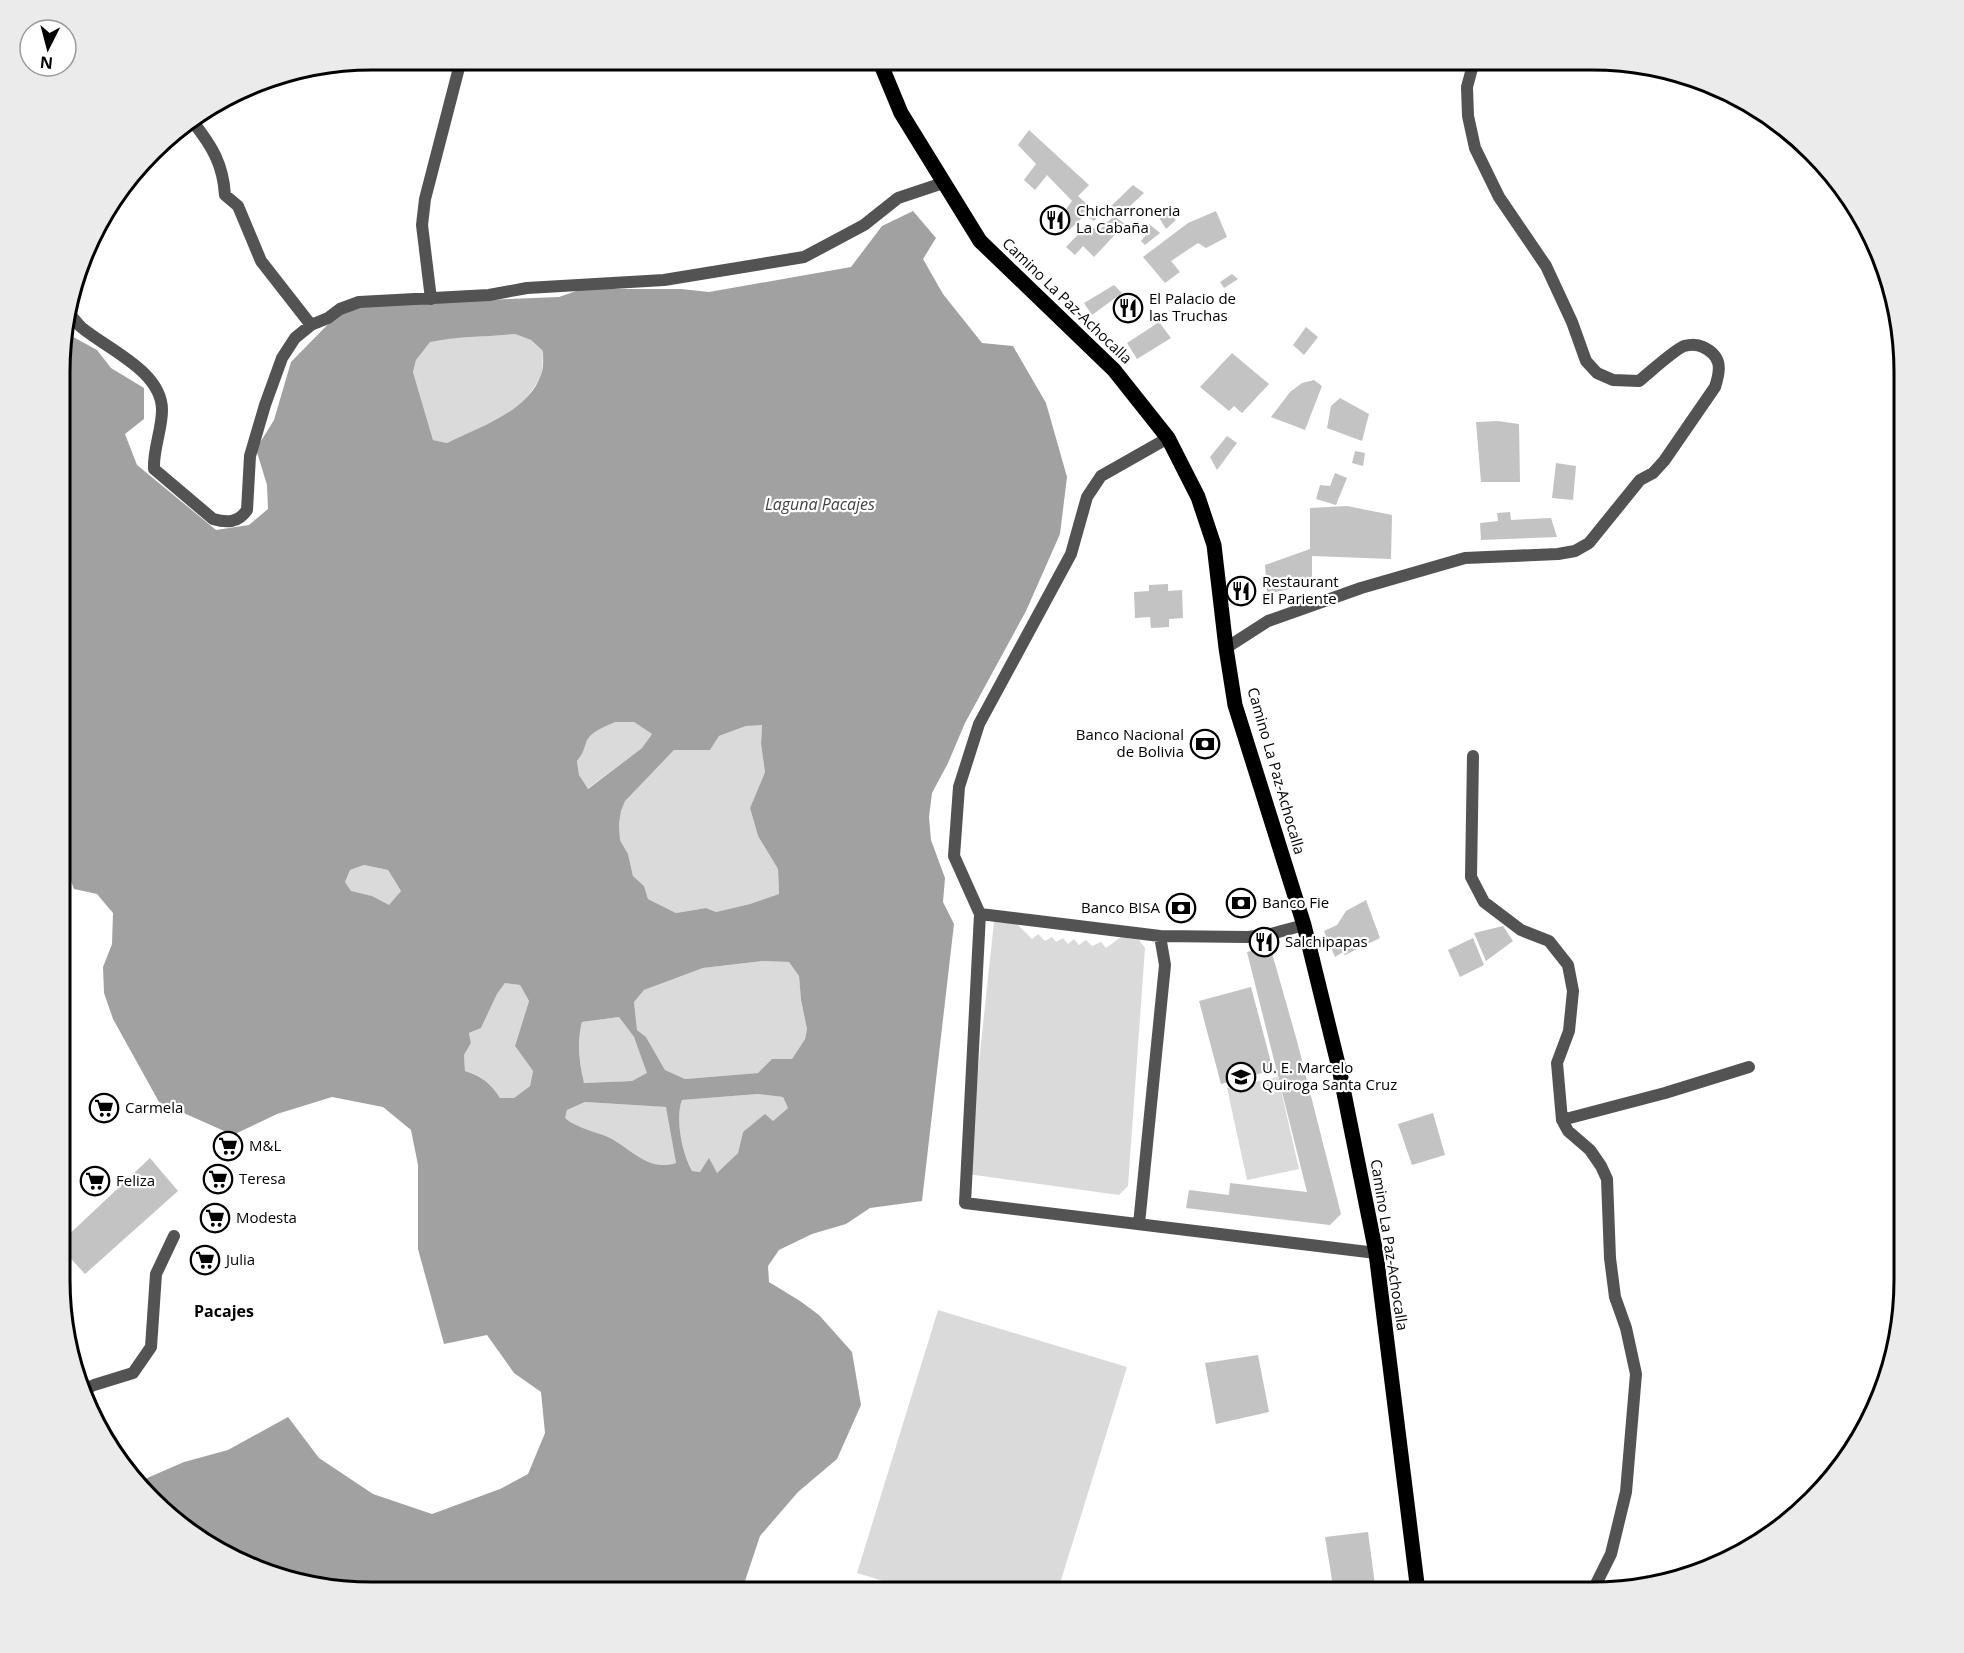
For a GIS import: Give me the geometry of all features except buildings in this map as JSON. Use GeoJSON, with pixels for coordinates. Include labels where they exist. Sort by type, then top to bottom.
{"type":"FeatureCollection","features":[{"type":"Feature","properties":{"kind":"main road","name":"Camino La Paz-Achocalla"},"geometry":{"type":"LineString","coordinates":[[884,71],[901,113],[980,241],[1114,370],[1168,438],[1198,497],[1214,545],[1235,705],[1304,925],[1340,1068],[1376,1252],[1417,1582]]}},
{"type":"Feature","properties":{"kind":"street"},"geometry":{"type":"LineString","coordinates":[[431,299],[422,225],[425,198],[458,71]]}},
{"type":"Feature","properties":{"kind":"street"},"geometry":{"type":"LineString","coordinates":[[1226,648],[1268,621],[1361,588],[1465,558],[1558,554],[1575,551],[1589,543],[1640,480],[1653,472],[1664,460],[1715,387],[1719,374],[1719,363],[1713,352],[1697,344],[1683,346],[1639,381],[1613,380],[1597,373],[1586,362],[1572,322],[1546,266],[1499,197],[1475,148],[1468,116],[1467,87],[1471,71]]}},
{"type":"Feature","properties":{"kind":"street"},"geometry":{"type":"LineString","coordinates":[[197,127],[211,144],[224,175],[225,195],[237,206],[261,261],[311,325]]}},
{"type":"Feature","properties":{"kind":"street"},"geometry":{"type":"LineString","coordinates":[[75,320],[150,378],[160,394],[162,411],[153,458],[154,469],[213,519],[224,522],[234,521],[242,517],[246,510],[250,456],[282,358],[295,338],[311,325],[328,318],[340,309],[359,302],[489,295],[527,288],[664,280],[804,257],[864,225],[898,198],[944,183]]}},
{"type":"Feature","properties":{"kind":"street"},"geometry":{"type":"LineString","coordinates":[[1168,438],[1101,476],[1087,496],[1071,554],[980,724],[959,787],[954,856],[980,914],[964,1203],[1376,1252]]}},
{"type":"Feature","properties":{"kind":"street"},"geometry":{"type":"LineString","coordinates":[[1473,756],[1471,877],[1484,902],[1521,930],[1549,941],[1568,965],[1573,991],[1569,1030],[1557,1064],[1562,1120],[1568,1131],[1590,1150],[1607,1179],[1610,1258],[1615,1297],[1626,1328],[1636,1374],[1626,1492],[1611,1554],[1597,1582]]}},
{"type":"Feature","properties":{"kind":"street"},"geometry":{"type":"LineString","coordinates":[[980,914],[1160,936],[1248,937],[1271,934],[1304,925]]}},
{"type":"Feature","properties":{"kind":"street"},"geometry":{"type":"LineString","coordinates":[[1139,1224],[1165,966],[1160,936]]}},
{"type":"Feature","properties":{"kind":"street"},"geometry":{"type":"LineString","coordinates":[[1562,1120],[1665,1093],[1749,1067]]}},
{"type":"Feature","properties":{"kind":"street"},"geometry":{"type":"LineString","coordinates":[[91,1387],[133,1373],[152,1347],[156,1274],[174,1236]]}},
{"type":"Feature","properties":{"kind":"shaded area"},"geometry":{"type":"Polygon","coordinates":[[[515,334],[531,340],[543,351],[542,375],[525,401],[501,418],[447,443],[433,440],[413,372],[416,360],[430,341],[515,334]]]}},
{"type":"Feature","properties":{"kind":"shaded area"},"geometry":{"type":"Polygon","coordinates":[[[615,722],[634,722],[652,734],[642,748],[587,789],[579,775],[577,761],[587,739],[598,730],[615,722]]]}},
{"type":"Feature","properties":{"kind":"shaded area"},"geometry":{"type":"Polygon","coordinates":[[[762,724],[761,744],[765,772],[750,808],[758,836],[778,869],[779,894],[716,912],[706,908],[676,913],[648,899],[644,886],[633,876],[628,854],[620,840],[619,824],[625,800],[674,750],[710,750],[719,736],[746,726],[762,724]]]}},
{"type":"Feature","properties":{"kind":"shaded area"},"geometry":{"type":"Polygon","coordinates":[[[364,865],[388,870],[401,891],[389,906],[372,896],[351,892],[345,882],[350,870],[364,865]]]}},
{"type":"Feature","properties":{"kind":"shaded area"},"geometry":{"type":"Polygon","coordinates":[[[994,922],[1016,923],[1032,939],[1038,934],[1045,941],[1052,937],[1056,942],[1063,938],[1068,944],[1074,939],[1079,945],[1086,940],[1092,946],[1101,942],[1106,948],[1121,937],[1139,940],[1145,948],[1128,1186],[1119,1195],[967,1174],[994,922]]]}},
{"type":"Feature","properties":{"kind":"shaded area"},"geometry":{"type":"Polygon","coordinates":[[[763,961],[789,962],[799,976],[807,1029],[805,1039],[792,1059],[772,1059],[759,1073],[685,1079],[665,1070],[646,1037],[637,1030],[634,1002],[644,990],[703,968],[763,961]]]}},
{"type":"Feature","properties":{"kind":"shaded area"},"geometry":{"type":"Polygon","coordinates":[[[505,983],[520,985],[529,1001],[515,1046],[533,1071],[530,1086],[514,1098],[500,1098],[485,1081],[465,1071],[464,1055],[471,1043],[469,1033],[481,1028],[497,994],[505,983]]]}},
{"type":"Feature","properties":{"kind":"shaded area"},"geometry":{"type":"Polygon","coordinates":[[[619,1017],[634,1037],[648,1073],[632,1081],[583,1083],[579,1045],[582,1022],[619,1017]]]}},
{"type":"Feature","properties":{"kind":"shaded area"},"geometry":{"type":"Polygon","coordinates":[[[1278,1077],[1299,1169],[1247,1180],[1227,1088],[1278,1077]]]}},
{"type":"Feature","properties":{"kind":"shaded area"},"geometry":{"type":"Polygon","coordinates":[[[758,1094],[783,1097],[788,1108],[773,1121],[743,1132],[738,1153],[716,1174],[692,1171],[685,1155],[681,1136],[679,1116],[682,1100],[758,1094]]]}},
{"type":"Feature","properties":{"kind":"shaded area"},"geometry":{"type":"Polygon","coordinates":[[[585,1102],[667,1107],[676,1163],[666,1165],[648,1162],[608,1137],[564,1119],[567,1110],[585,1102]]]}},
{"type":"Feature","properties":{"kind":"shaded area"},"geometry":{"type":"Polygon","coordinates":[[[938,1310],[1127,1367],[1060,1582],[887,1582],[857,1573],[938,1310]]]}},
{"type":"Feature","properties":{"kind":"water","name":"Laguna Pacajes"},"geometry":{"type":"Polygon","coordinates":[[[913,211],[936,238],[923,259],[943,294],[982,343],[1013,346],[1046,403],[1067,477],[1060,534],[1026,611],[965,723],[932,793],[929,817],[931,840],[945,878],[943,902],[954,924],[922,1201],[870,1208],[846,1224],[812,1234],[779,1250],[768,1266],[769,1282],[819,1315],[852,1352],[861,1405],[837,1459],[798,1492],[760,1536],[745,1582],[353,1582],[295,1572],[239,1551],[189,1520],[159,1494],[146,1479],[184,1462],[228,1450],[288,1417],[319,1458],[373,1494],[432,1514],[500,1489],[528,1474],[545,1433],[541,1392],[514,1373],[487,1335],[444,1344],[418,1249],[418,1165],[411,1130],[383,1107],[332,1097],[277,1114],[233,1135],[159,1102],[113,1019],[104,993],[103,967],[112,944],[113,913],[97,894],[74,889],[70,878],[70,373],[73,337],[97,350],[111,368],[144,388],[144,419],[125,434],[137,465],[216,530],[249,525],[268,509],[267,485],[256,449],[274,420],[291,362],[340,312],[355,305],[559,297],[582,289],[681,289],[709,292],[851,267],[882,226],[913,211]],[[515,334],[430,342],[416,360],[413,372],[433,440],[447,443],[501,417],[514,409],[535,388],[542,372],[543,351],[531,340],[515,334]],[[615,722],[590,736],[577,761],[579,775],[588,789],[642,748],[652,734],[634,722],[615,722]],[[762,725],[746,726],[719,736],[710,750],[674,750],[625,801],[621,811],[620,840],[628,854],[633,876],[644,886],[648,899],[676,913],[706,908],[716,912],[779,894],[778,869],[758,836],[750,808],[765,772],[761,744],[762,725]],[[364,865],[350,870],[345,882],[351,891],[372,896],[389,905],[401,891],[388,870],[364,865]],[[763,961],[703,968],[644,990],[634,1002],[637,1030],[646,1037],[665,1070],[685,1079],[758,1073],[772,1059],[792,1059],[805,1039],[807,1029],[799,976],[789,962],[763,961]],[[505,983],[497,994],[481,1028],[469,1033],[471,1043],[464,1055],[465,1071],[485,1081],[500,1098],[514,1098],[530,1086],[533,1071],[515,1046],[529,1001],[520,985],[505,983]],[[619,1017],[582,1022],[579,1052],[584,1083],[632,1081],[647,1073],[634,1037],[619,1017]],[[758,1094],[682,1100],[679,1126],[688,1164],[692,1171],[700,1172],[709,1158],[717,1173],[738,1153],[743,1132],[765,1114],[773,1121],[788,1108],[783,1097],[758,1094]],[[585,1102],[567,1110],[565,1118],[580,1127],[608,1137],[648,1162],[666,1165],[676,1163],[666,1107],[585,1102]]]}},
{"type":"Feature","properties":{"kind":"place","name":"Chicharroneria La Cabaña"},"geometry":{"type":"Point","coordinates":[1055,220]}},
{"type":"Feature","properties":{"kind":"place","name":"El Palacio de las Truchas"},"geometry":{"type":"Point","coordinates":[1128,308]}},
{"type":"Feature","properties":{"kind":"place","name":"Restaurant El Pariente"},"geometry":{"type":"Point","coordinates":[1241,591]}},
{"type":"Feature","properties":{"kind":"place","name":"Banco Nacional de Bolivia"},"geometry":{"type":"Point","coordinates":[1205,744]}},
{"type":"Feature","properties":{"kind":"place","name":"Banco Fie"},"geometry":{"type":"Point","coordinates":[1241,903]}},
{"type":"Feature","properties":{"kind":"place","name":"Banco BISA"},"geometry":{"type":"Point","coordinates":[1181,908]}},
{"type":"Feature","properties":{"kind":"place","name":"Salchipapas"},"geometry":{"type":"Point","coordinates":[1264,942]}},
{"type":"Feature","properties":{"kind":"place","name":"U. E. Marcelo Quiroga Santa Cruz"},"geometry":{"type":"Point","coordinates":[1241,1077]}},
{"type":"Feature","properties":{"kind":"place","name":"Carmela"},"geometry":{"type":"Point","coordinates":[104,1108]}},
{"type":"Feature","properties":{"kind":"place","name":"M&L"},"geometry":{"type":"Point","coordinates":[228,1146]}},
{"type":"Feature","properties":{"kind":"place","name":"Teresa"},"geometry":{"type":"Point","coordinates":[218,1179]}},
{"type":"Feature","properties":{"kind":"place","name":"Feliza"},"geometry":{"type":"Point","coordinates":[95,1181]}},
{"type":"Feature","properties":{"kind":"place","name":"Modesta"},"geometry":{"type":"Point","coordinates":[215,1218]}},
{"type":"Feature","properties":{"kind":"place","name":"Julia"},"geometry":{"type":"Point","coordinates":[205,1260]}},
{"type":"Feature","properties":{"kind":"district","name":"Pacajes"},"geometry":{"type":"Point","coordinates":[224,1311]}}]}
